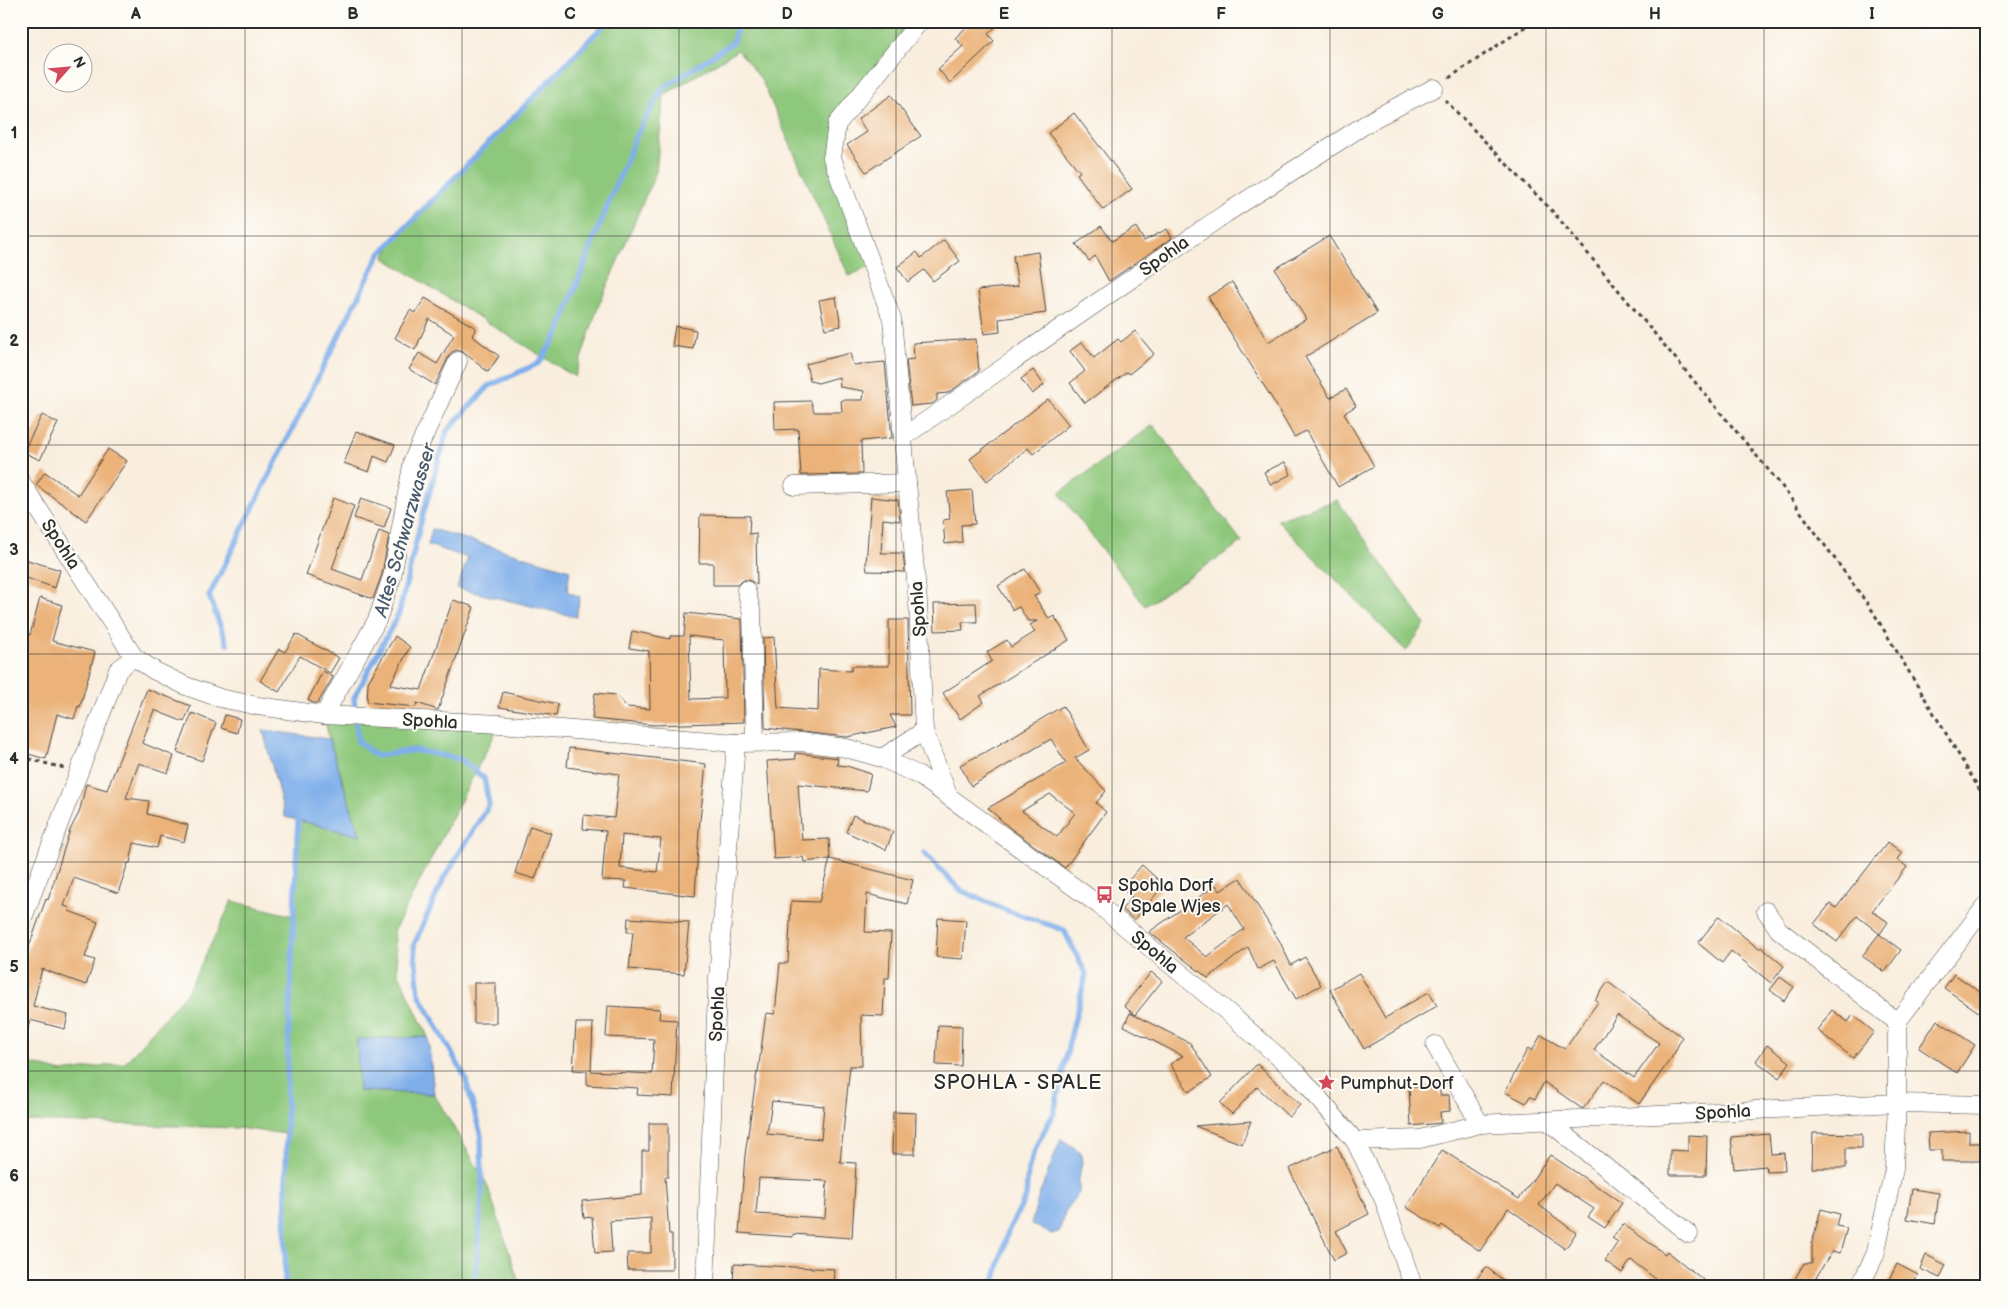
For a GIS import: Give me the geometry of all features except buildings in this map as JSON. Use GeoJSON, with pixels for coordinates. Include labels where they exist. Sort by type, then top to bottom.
{"type":"FeatureCollection","features":[{"type":"Feature","properties":{"kind":"street","name":"Spohla"},"geometry":{"type":"LineString","coordinates":[[920,21],[837,124],[832,158],[892,319],[918,602],[924,731],[948,795]]}},
{"type":"Feature","properties":{"kind":"street","name":"Spohla"},"geometry":{"type":"LineString","coordinates":[[903,437],[1225,214],[1377,118],[1434,88]]}},
{"type":"Feature","properties":{"kind":"street"},"geometry":{"type":"LineString","coordinates":[[332,716],[377,620],[392,577],[413,460],[458,361]]}},
{"type":"Feature","properties":{"kind":"street","name":"Spohla"},"geometry":{"type":"LineString","coordinates":[[21,482],[134,657],[155,671],[186,686],[220,698],[258,706],[332,716],[500,724],[736,742],[801,742],[846,748],[882,758],[920,776],[1099,905],[1230,1014],[1299,1075],[1355,1141],[1384,1200],[1413,1286]]}},
{"type":"Feature","properties":{"kind":"street"},"geometry":{"type":"LineString","coordinates":[[794,486],[907,483]]}},
{"type":"Feature","properties":{"kind":"street"},"geometry":{"type":"LineString","coordinates":[[746,590],[752,613],[755,742]]}},
{"type":"Feature","properties":{"kind":"street"},"geometry":{"type":"LineString","coordinates":[[21,923],[118,670],[134,657]]}},
{"type":"Feature","properties":{"kind":"street"},"geometry":{"type":"LineString","coordinates":[[882,758],[924,731]]}},
{"type":"Feature","properties":{"kind":"street","name":"Spohla"},"geometry":{"type":"LineString","coordinates":[[705,1286],[717,992],[736,742]]}},
{"type":"Feature","properties":{"kind":"street"},"geometry":{"type":"LineString","coordinates":[[1860,1286],[1875,1255],[1894,1169],[1897,1103],[1897,1022],[1987,904]]}},
{"type":"Feature","properties":{"kind":"street"},"geometry":{"type":"LineString","coordinates":[[1766,911],[1779,930],[1897,1022]]}},
{"type":"Feature","properties":{"kind":"street"},"geometry":{"type":"LineString","coordinates":[[1434,1045],[1480,1124]]}},
{"type":"Feature","properties":{"kind":"street","name":"Spohla"},"geometry":{"type":"LineString","coordinates":[[1355,1141],[1420,1139],[1480,1124],[1897,1103],[1987,1105]]}},
{"type":"Feature","properties":{"kind":"street"},"geometry":{"type":"LineString","coordinates":[[1549,1122],[1689,1234]]}},
{"type":"Feature","properties":{"kind":"path"},"geometry":{"type":"LineString","coordinates":[[1534,21],[1434,88],[1554,213],[1781,485],[1872,610],[1987,802]]}},
{"type":"Feature","properties":{"kind":"path"},"geometry":{"type":"LineString","coordinates":[[21,757],[79,772]]}},
{"type":"Feature","properties":{"kind":"green space"},"geometry":{"type":"Polygon","coordinates":[[[608,21],[920,21],[837,124],[832,158],[873,265],[849,276],[761,79],[738,50],[664,95],[656,172],[598,307],[575,377],[384,258],[395,237],[608,21]]]}},
{"type":"Feature","properties":{"kind":"green space"},"geometry":{"type":"Polygon","coordinates":[[[1153,425],[1242,542],[1145,606],[1059,493],[1153,425]]]}},
{"type":"Feature","properties":{"kind":"green space"},"geometry":{"type":"Polygon","coordinates":[[[1337,500],[1425,624],[1406,651],[1277,520],[1337,500]]]}},
{"type":"Feature","properties":{"kind":"green space"},"geometry":{"type":"Polygon","coordinates":[[[324,715],[500,724],[394,931],[398,972],[428,1037],[358,1039],[359,1091],[434,1094],[487,1184],[520,1286],[285,1286],[286,1134],[238,1128],[21,1121],[21,1061],[62,1072],[125,1063],[188,991],[232,901],[294,916],[298,820],[360,835],[329,739],[324,715]]]}},
{"type":"Feature","properties":{"kind":"water"},"geometry":{"type":"Polygon","coordinates":[[[432,529],[570,570],[567,591],[580,597],[576,617],[457,588],[468,558],[428,545],[432,529]]]}},
{"type":"Feature","properties":{"kind":"water"},"geometry":{"type":"Polygon","coordinates":[[[263,730],[329,739],[360,836],[285,817],[263,730]]]}},
{"type":"Feature","properties":{"kind":"water"},"geometry":{"type":"Polygon","coordinates":[[[428,1037],[434,1094],[359,1091],[357,1039],[428,1037]]]}},
{"type":"Feature","properties":{"kind":"water"},"geometry":{"type":"Polygon","coordinates":[[[1061,1139],[1081,1152],[1079,1193],[1065,1212],[1059,1232],[1051,1234],[1031,1224],[1039,1195],[1061,1139]]]}},
{"type":"Feature","properties":{"kind":"waterway"},"geometry":{"type":"LineString","coordinates":[[227,644],[209,596],[379,255],[608,21]]}},
{"type":"Feature","properties":{"kind":"waterway","name":"Altes Schwarzwasser"},"geometry":{"type":"LineString","coordinates":[[475,1286],[482,1193],[481,1136],[465,1077],[419,994],[414,945],[443,880],[489,805],[484,778],[460,759],[415,750],[376,756],[358,741],[354,698],[399,613],[419,529],[447,431],[489,386],[539,363],[558,334],[593,241],[636,136],[662,89],[732,43],[740,21]]}},
{"type":"Feature","properties":{"kind":"waterway"},"geometry":{"type":"LineString","coordinates":[[285,1286],[287,1075],[298,820]]}},
{"type":"Feature","properties":{"kind":"waterway"},"geometry":{"type":"LineString","coordinates":[[924,853],[960,890],[1008,911],[1064,930],[1086,974],[1054,1113],[1038,1142],[1028,1169],[1026,1197],[1008,1231],[993,1286]]}},
{"type":"Feature","properties":{"kind":"place","name":"Spohla Dorf / Spale Wjes"},"geometry":{"type":"Point","coordinates":[1104,895]}},
{"type":"Feature","properties":{"kind":"place","name":"Pumphut-Dorf"},"geometry":{"type":"Point","coordinates":[1326,1083]}},
{"type":"Feature","properties":{"kind":"district","name":"SPOHLA - SPALE"},"geometry":{"type":"Point","coordinates":[1018,1082]}}]}
